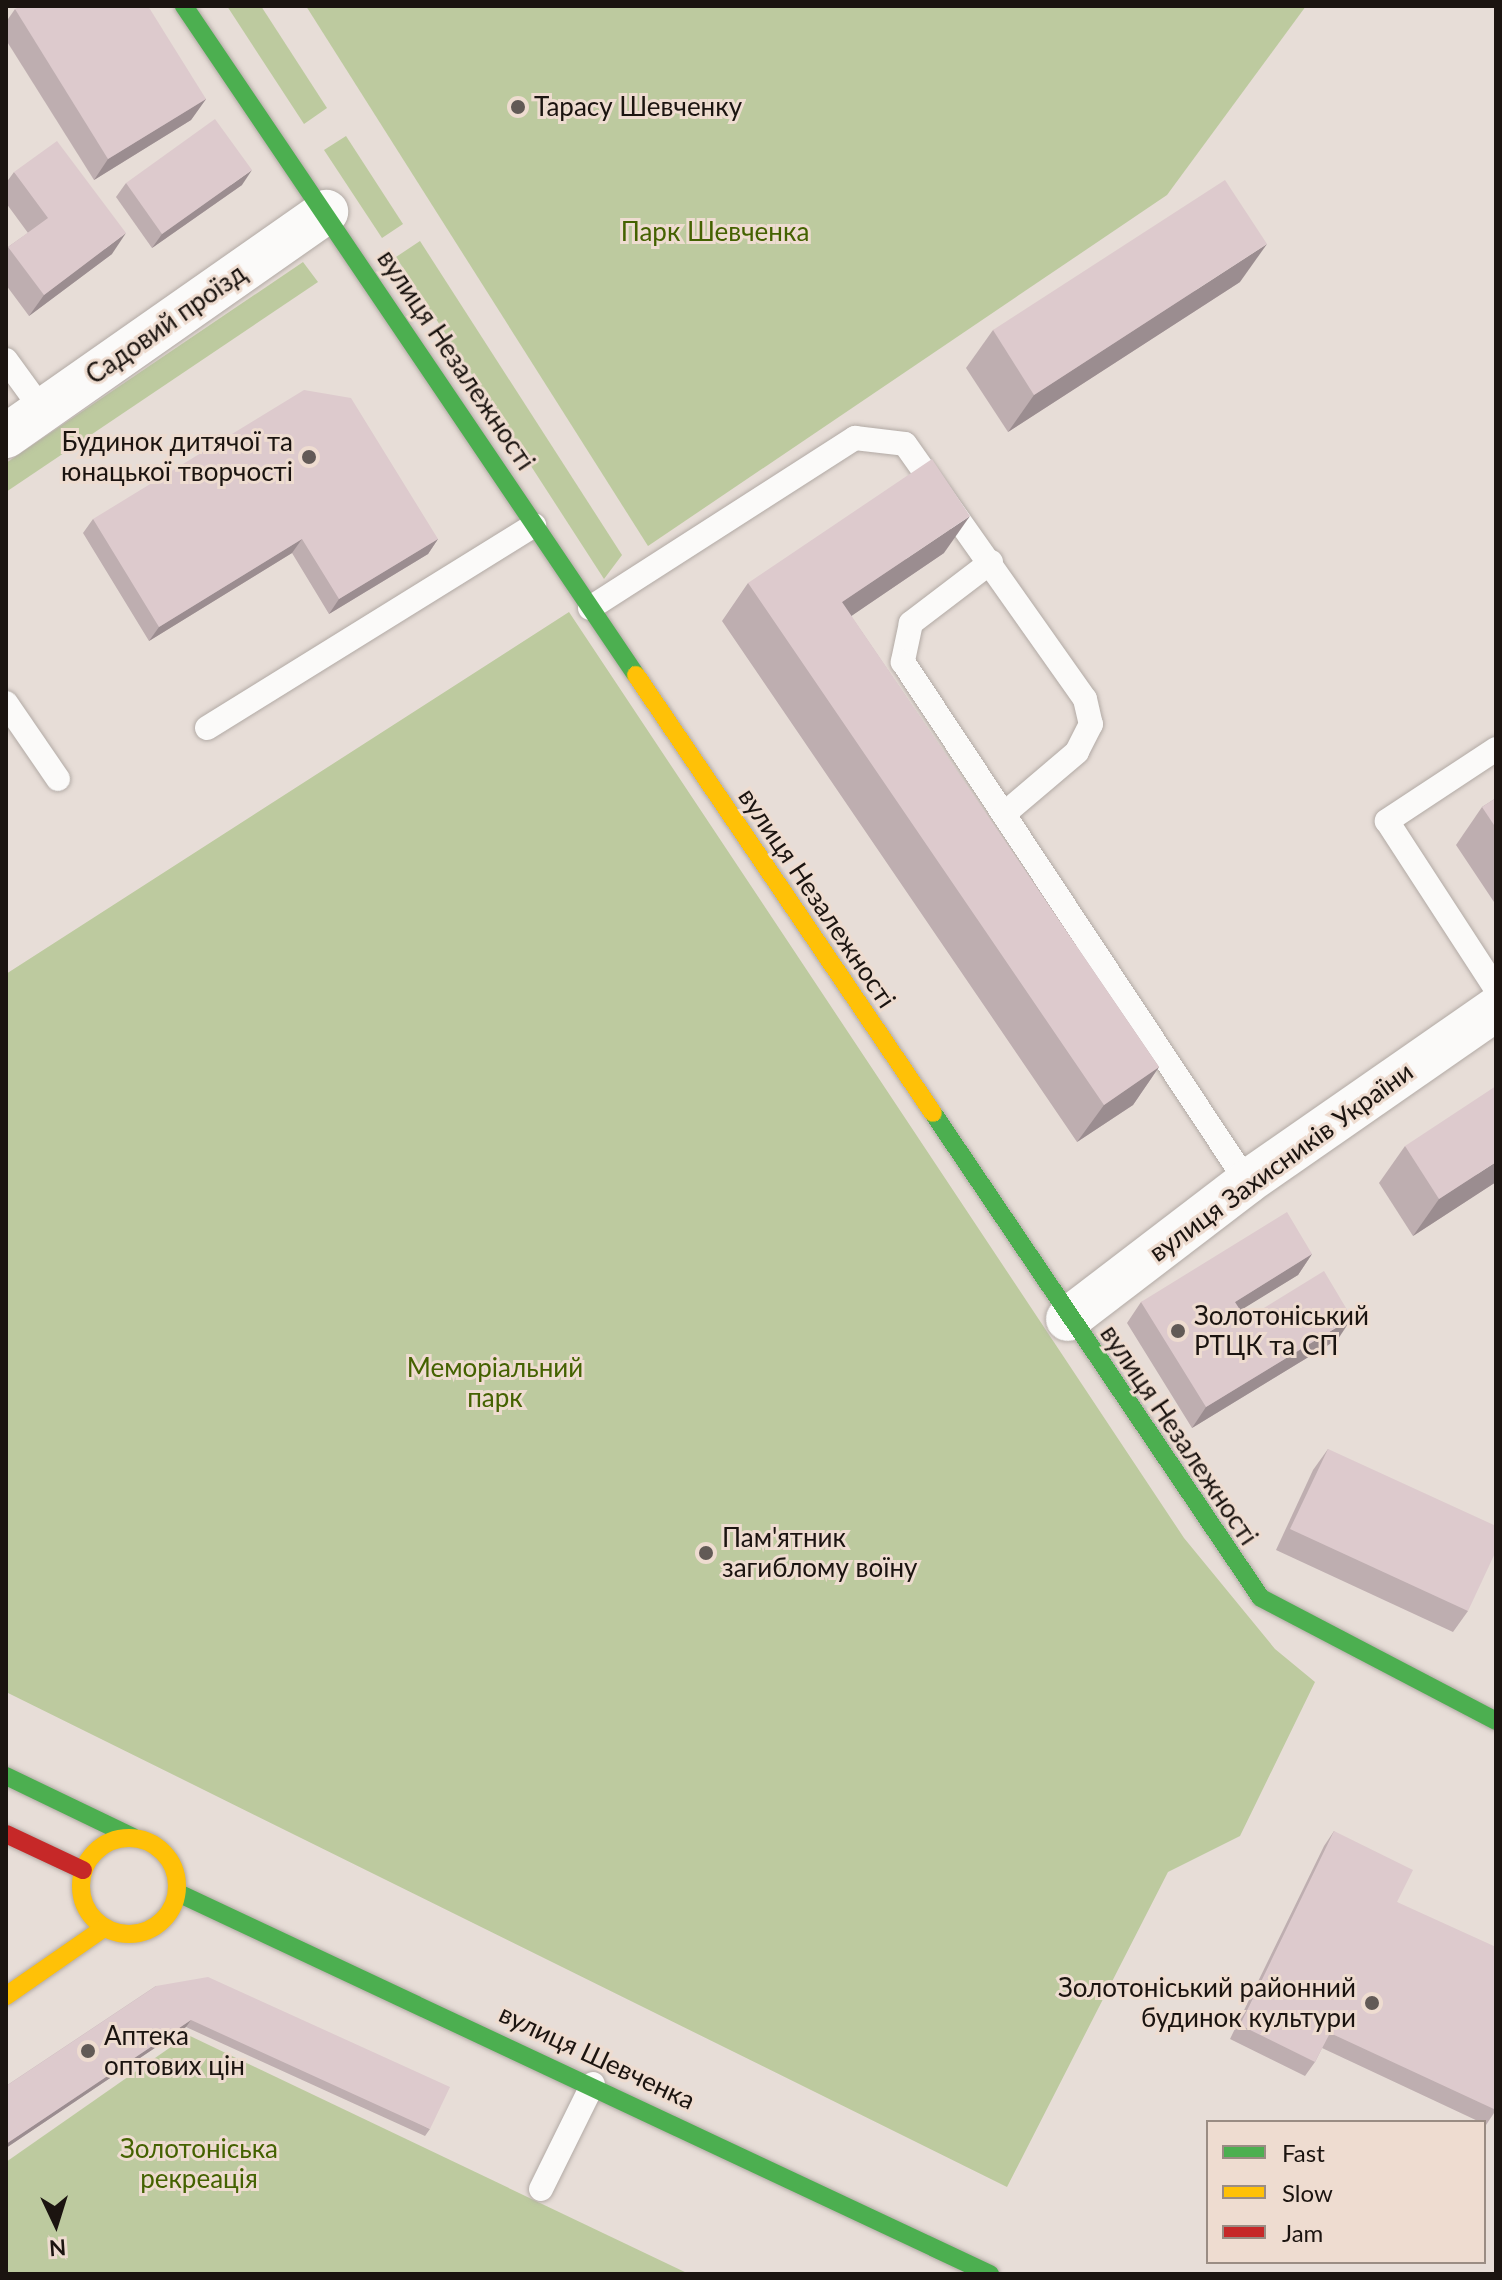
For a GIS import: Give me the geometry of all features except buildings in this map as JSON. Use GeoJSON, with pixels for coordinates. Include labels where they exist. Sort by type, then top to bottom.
{"type":"FeatureCollection","features":[{"type":"Feature","properties":{"kind":"street","name":"вулиця Незалежності"},"geometry":{"type":"LineString","coordinates":[[184,6],[326,212],[1068,1319],[1261,1598],[1496,1721]]}},
{"type":"Feature","properties":{"kind":"street","name":"Садовий проїзд"},"geometry":{"type":"LineString","coordinates":[[6,436],[326,212]]}},
{"type":"Feature","properties":{"kind":"street","name":"вулиця Захисників України"},"geometry":{"type":"LineString","coordinates":[[1068,1319],[1247,1182],[1496,1009]]}},
{"type":"Feature","properties":{"kind":"street"},"geometry":{"type":"LineString","coordinates":[[6,1776],[133,1837],[173,1863],[178,1893],[151,1930],[104,1928],[6,1996]]}},
{"type":"Feature","properties":{"kind":"street"},"geometry":{"type":"LineString","coordinates":[[6,1834],[83,1870]]}},
{"type":"Feature","properties":{"kind":"street"},"geometry":{"type":"LineString","coordinates":[[104,1928],[84,1903],[83,1870],[102,1845],[133,1837]]}},
{"type":"Feature","properties":{"kind":"street","name":"вулиця Шевченка"},"geometry":{"type":"LineString","coordinates":[[178,1893],[593,2084],[990,2274]]}},
{"type":"Feature","properties":{"kind":"lane"},"geometry":{"type":"LineString","coordinates":[[6,360],[43,411]]}},
{"type":"Feature","properties":{"kind":"lane"},"geometry":{"type":"LineString","coordinates":[[590,608],[855,438],[905,444],[1085,699],[1091,724],[1077,752],[1005,813]]}},
{"type":"Feature","properties":{"kind":"lane"},"geometry":{"type":"LineString","coordinates":[[207,728],[534,525]]}},
{"type":"Feature","properties":{"kind":"lane"},"geometry":{"type":"LineString","coordinates":[[991,562],[911,623],[903,662],[1247,1182]]}},
{"type":"Feature","properties":{"kind":"lane"},"geometry":{"type":"LineString","coordinates":[[6,703],[58,779]]}},
{"type":"Feature","properties":{"kind":"lane"},"geometry":{"type":"LineString","coordinates":[[1496,749],[1387,821],[1496,989]]}},
{"type":"Feature","properties":{"kind":"lane"},"geometry":{"type":"LineString","coordinates":[[541,2189],[593,2084]]}},
{"type":"Feature","properties":{"kind":"green space"},"geometry":{"type":"Polygon","coordinates":[[[227,6],[261,6],[327,108],[304,124],[227,6]]]}},
{"type":"Feature","properties":{"kind":"green space","name":"Парк Шевченка"},"geometry":{"type":"Polygon","coordinates":[[[306,6],[1306,6],[1167,195],[648,546],[306,6]]]}},
{"type":"Feature","properties":{"kind":"green space"},"geometry":{"type":"Polygon","coordinates":[[[346,136],[403,224],[382,238],[324,150],[346,136]]]}},
{"type":"Feature","properties":{"kind":"green space"},"geometry":{"type":"Polygon","coordinates":[[[420,241],[622,555],[604,579],[396,257],[420,241]]]}},
{"type":"Feature","properties":{"kind":"green space"},"geometry":{"type":"Polygon","coordinates":[[[303,262],[318,282],[6,492],[6,463],[303,262]]]}},
{"type":"Feature","properties":{"kind":"green space","name":"Меморіальний парк"},"geometry":{"type":"Polygon","coordinates":[[[569,612],[1184,1538],[1275,1649],[1315,1682],[1240,1836],[1168,1872],[1007,2187],[6,1692],[6,974],[569,612]]]}},
{"type":"Feature","properties":{"kind":"green space","name":"Золотоніська рекреація"},"geometry":{"type":"Polygon","coordinates":[[[188,2035],[689,2274],[6,2274],[6,2162],[188,2035]]]}},
{"type":"Feature","properties":{"kind":"traffic: fast"},"geometry":{"type":"LineString","coordinates":[[184,6],[636,675]]}},
{"type":"Feature","properties":{"kind":"traffic: fast"},"geometry":{"type":"LineString","coordinates":[[933,1113],[1261,1598],[1496,1721]]}},
{"type":"Feature","properties":{"kind":"traffic: fast"},"geometry":{"type":"LineString","coordinates":[[6,1776],[133,1837]]}},
{"type":"Feature","properties":{"kind":"traffic: fast"},"geometry":{"type":"LineString","coordinates":[[178,1893],[990,2274]]}},
{"type":"Feature","properties":{"kind":"traffic: slow"},"geometry":{"type":"LineString","coordinates":[[636,675],[933,1113]]}},
{"type":"Feature","properties":{"kind":"traffic: slow"},"geometry":{"type":"LineString","coordinates":[[129,1838],[148,1841],[163,1852],[174,1867],[177,1886],[174,1905],[163,1920],[148,1931],[129,1934],[110,1931],[95,1920],[84,1905],[81,1886],[84,1867],[95,1852],[110,1841],[129,1838]]}},
{"type":"Feature","properties":{"kind":"traffic: slow"},"geometry":{"type":"LineString","coordinates":[[6,1996],[104,1928]]}},
{"type":"Feature","properties":{"kind":"traffic: jam"},"geometry":{"type":"LineString","coordinates":[[6,1834],[83,1870]]}},
{"type":"Feature","properties":{"kind":"place","name":"Тарасу Шевченку"},"geometry":{"type":"Point","coordinates":[518,107]}},
{"type":"Feature","properties":{"kind":"place","name":"Будинок дитячої та юнацької творчості"},"geometry":{"type":"Point","coordinates":[309,457]}},
{"type":"Feature","properties":{"kind":"place","name":"Золотоніський РТЦК та СП"},"geometry":{"type":"Point","coordinates":[1178,1331]}},
{"type":"Feature","properties":{"kind":"place","name":"Пам'ятник загиблому воїну"},"geometry":{"type":"Point","coordinates":[706,1553]}},
{"type":"Feature","properties":{"kind":"place","name":"Золотоніський районний будинок культури"},"geometry":{"type":"Point","coordinates":[1372,2003]}},
{"type":"Feature","properties":{"kind":"place","name":"Аптека оптових цін"},"geometry":{"type":"Point","coordinates":[88,2051]}}]}
